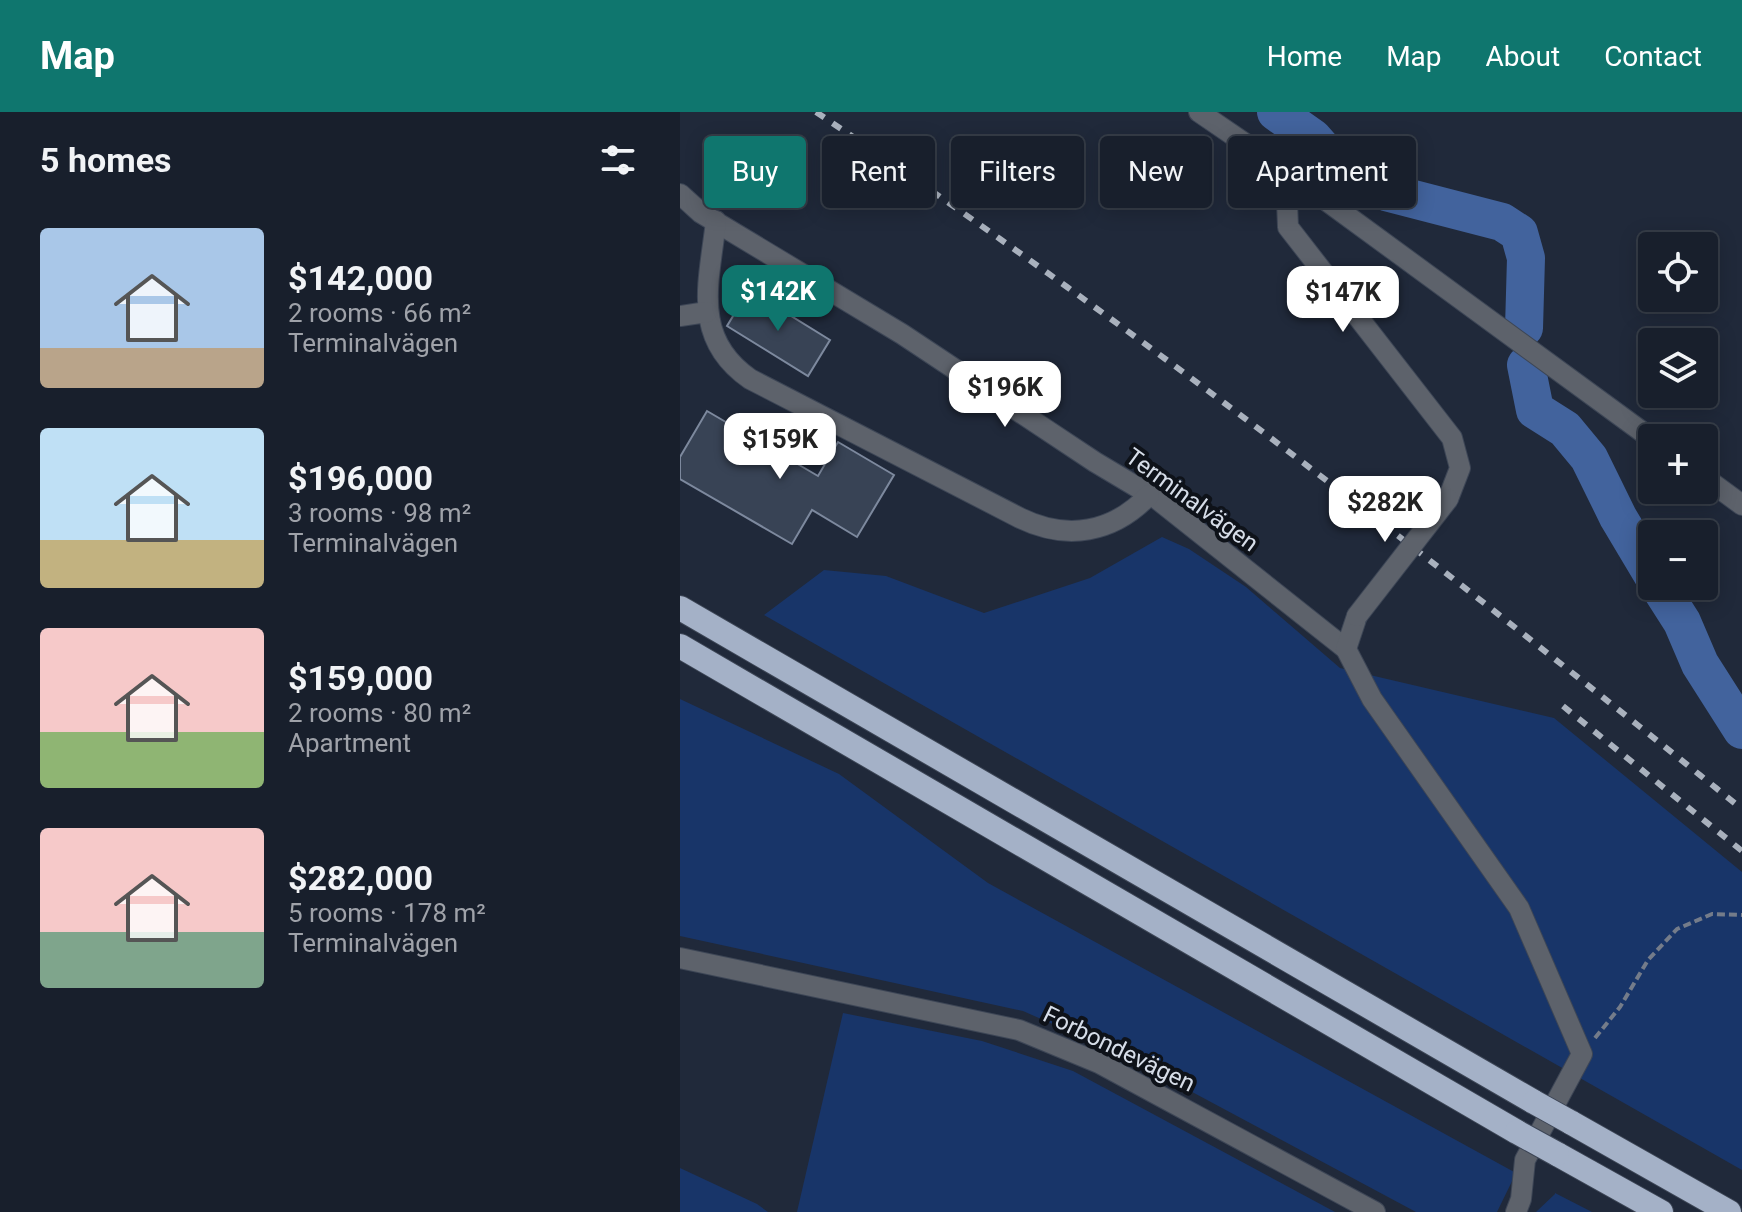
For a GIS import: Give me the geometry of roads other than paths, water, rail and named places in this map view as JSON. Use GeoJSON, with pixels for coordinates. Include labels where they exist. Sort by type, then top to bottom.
{"type":"FeatureCollection","features":[{"type":"Feature","properties":{"kind":"highway"},"geometry":{"type":"LineString","coordinates":[[680,608],[1729,1212]]}},
{"type":"Feature","properties":{"kind":"highway"},"geometry":{"type":"LineString","coordinates":[[680,646],[1517,1132],[1661,1212]]}},
{"type":"Feature","properties":{"kind":"street"},"geometry":{"type":"LineString","coordinates":[[1199,112],[1234,136]]}},
{"type":"Feature","properties":{"kind":"street","name":"Terminalvägen"},"geometry":{"type":"LineString","coordinates":[[680,194],[701,213],[902,334],[1149,495],[1346,649]]}},
{"type":"Feature","properties":{"kind":"street"},"geometry":{"type":"LineString","coordinates":[[1287,208],[1288,227],[1452,438],[1460,468],[1448,499],[1357,616],[1346,649],[1372,699],[1519,908],[1582,1054],[1525,1160],[1521,1199],[1516,1212]]}},
{"type":"Feature","properties":{"kind":"street"},"geometry":{"type":"LineString","coordinates":[[1336,208],[1638,429]]}},
{"type":"Feature","properties":{"kind":"street"},"geometry":{"type":"LineString","coordinates":[[716,221],[707,312],[720,351],[750,379],[1034,525],[1063,532],[1093,530],[1123,517],[1149,495]]}},
{"type":"Feature","properties":{"kind":"street"},"geometry":{"type":"LineString","coordinates":[[680,316],[707,312]]}},
{"type":"Feature","properties":{"kind":"street"},"geometry":{"type":"LineString","coordinates":[[1718,487],[1742,505]]}},
{"type":"Feature","properties":{"kind":"street","name":"Forbondevägen"},"geometry":{"type":"LineString","coordinates":[[680,958],[1019,1030],[1099,1063],[1375,1212]]}},
{"type":"Feature","properties":{"kind":"waterway"},"geometry":{"type":"LineString","coordinates":[[1276,112],[1313,138],[1336,164],[1386,192],[1502,222],[1519,233],[1526,258],[1524,328]]}},
{"type":"Feature","properties":{"kind":"waterway"},"geometry":{"type":"LineString","coordinates":[[1526,365],[1535,410],[1565,429],[1589,458],[1638,551]]}},
{"type":"Feature","properties":{"kind":"waterway"},"geometry":{"type":"LineString","coordinates":[[1668,600],[1682,622],[1700,664],[1742,730]]}},
{"type":"Feature","properties":{"kind":"railway"},"geometry":{"type":"LineString","coordinates":[[816,112],[1054,277],[1171,363],[1401,538],[1742,809]]}},
{"type":"Feature","properties":{"kind":"railway"},"geometry":{"type":"LineString","coordinates":[[1563,706],[1742,851]]}}]}
